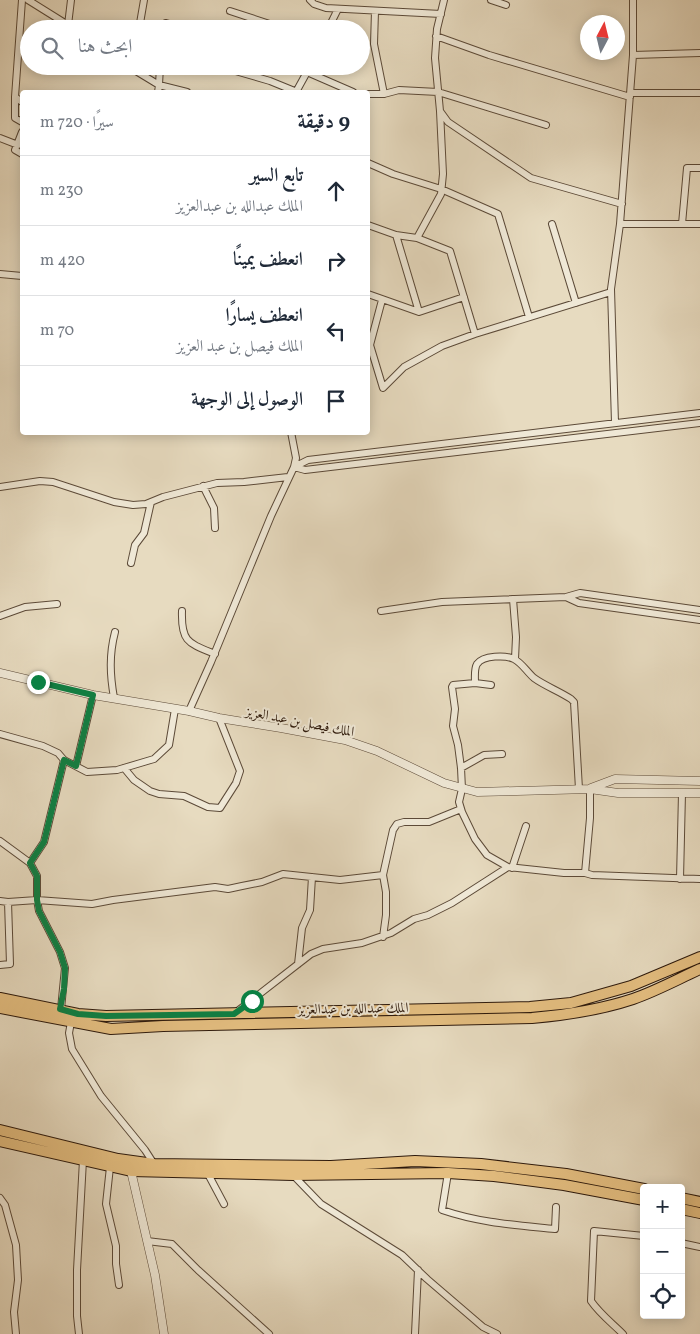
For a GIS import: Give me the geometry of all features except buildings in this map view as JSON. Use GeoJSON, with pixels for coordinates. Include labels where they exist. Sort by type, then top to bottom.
{"type":"FeatureCollection","features":[{"type":"Feature","properties":{"kind":"main road","name":"الملك عبدالله بن عبدالعزيز"},"geometry":{"type":"LineString","coordinates":[[0,998],[78,1014],[106,1016],[481,1008],[572,1003],[632,986],[700,957]]}},
{"type":"Feature","properties":{"kind":"main road","name":"الملك عبدالله بن عبدالعزيز"},"geometry":{"type":"LineString","coordinates":[[0,1008],[111,1029],[163,1026],[532,1018],[573,1014],[611,1005],[634,998],[700,969]]}},
{"type":"Feature","properties":{"kind":"main road"},"geometry":{"type":"LineString","coordinates":[[0,1130],[154,1168],[208,1174],[448,1173],[494,1176],[564,1185],[640,1199]]}},
{"type":"Feature","properties":{"kind":"main road"},"geometry":{"type":"LineString","coordinates":[[0,1141],[131,1171],[154,1168],[331,1166],[415,1161],[480,1164],[566,1174],[640,1188]]}},
{"type":"Feature","properties":{"kind":"main road"},"geometry":{"type":"LineString","coordinates":[[564,1185],[566,1174]]}},
{"type":"Feature","properties":{"kind":"main road"},"geometry":{"type":"LineString","coordinates":[[685,1199],[700,1202]]}},
{"type":"Feature","properties":{"kind":"main road"},"geometry":{"type":"LineString","coordinates":[[685,1210],[700,1213]]}},
{"type":"Feature","properties":{"kind":"street"},"geometry":{"type":"LineString","coordinates":[[21,20],[22,0]]}},
{"type":"Feature","properties":{"kind":"street"},"geometry":{"type":"LineString","coordinates":[[28,0],[60,20]]}},
{"type":"Feature","properties":{"kind":"street"},"geometry":{"type":"LineString","coordinates":[[71,0],[71,20]]}},
{"type":"Feature","properties":{"kind":"street"},"geometry":{"type":"LineString","coordinates":[[141,20],[144,0]]}},
{"type":"Feature","properties":{"kind":"street"},"geometry":{"type":"LineString","coordinates":[[310,0],[314,4],[326,8],[441,14]]}},
{"type":"Feature","properties":{"kind":"street"},"geometry":{"type":"LineString","coordinates":[[417,238],[442,189],[440,110],[435,58],[436,36],[444,0]]}},
{"type":"Feature","properties":{"kind":"street"},"geometry":{"type":"LineString","coordinates":[[491,0],[506,5]]}},
{"type":"Feature","properties":{"kind":"street"},"geometry":{"type":"LineString","coordinates":[[615,422],[611,292],[622,204],[633,55],[633,0]]}},
{"type":"Feature","properties":{"kind":"street"},"geometry":{"type":"LineString","coordinates":[[332,20],[338,9]]}},
{"type":"Feature","properties":{"kind":"street"},"geometry":{"type":"LineString","coordinates":[[374,10],[374,44],[384,94]]}},
{"type":"Feature","properties":{"kind":"street"},"geometry":{"type":"LineString","coordinates":[[230,11],[258,20]]}},
{"type":"Feature","properties":{"kind":"street"},"geometry":{"type":"LineString","coordinates":[[20,28],[15,97],[15,118],[20,121]]}},
{"type":"Feature","properties":{"kind":"street"},"geometry":{"type":"LineString","coordinates":[[436,36],[489,55],[630,95],[700,93]]}},
{"type":"Feature","properties":{"kind":"street"},"geometry":{"type":"LineString","coordinates":[[633,55],[700,53]]}},
{"type":"Feature","properties":{"kind":"street"},"geometry":{"type":"LineString","coordinates":[[143,75],[159,85],[180,90]]}},
{"type":"Feature","properties":{"kind":"street"},"geometry":{"type":"LineString","coordinates":[[158,90],[160,75]]}},
{"type":"Feature","properties":{"kind":"street"},"geometry":{"type":"LineString","coordinates":[[249,75],[292,90]]}},
{"type":"Feature","properties":{"kind":"street"},"geometry":{"type":"LineString","coordinates":[[298,90],[305,75]]}},
{"type":"Feature","properties":{"kind":"street"},"geometry":{"type":"LineString","coordinates":[[320,75],[349,90]]}},
{"type":"Feature","properties":{"kind":"street"},"geometry":{"type":"LineString","coordinates":[[370,94],[384,94],[399,90],[438,92],[546,125]]}},
{"type":"Feature","properties":{"kind":"street"},"geometry":{"type":"LineString","coordinates":[[15,97],[20,101]]}},
{"type":"Feature","properties":{"kind":"street"},"geometry":{"type":"LineString","coordinates":[[440,110],[448,122],[531,178],[622,204]]}},
{"type":"Feature","properties":{"kind":"street"},"geometry":{"type":"LineString","coordinates":[[0,138],[18,144]]}},
{"type":"Feature","properties":{"kind":"street"},"geometry":{"type":"LineString","coordinates":[[20,138],[15,150],[20,153]]}},
{"type":"Feature","properties":{"kind":"street"},"geometry":{"type":"LineString","coordinates":[[370,164],[393,174],[442,189],[498,214],[530,317]]}},
{"type":"Feature","properties":{"kind":"street"},"geometry":{"type":"LineString","coordinates":[[682,224],[687,168],[700,168]]}},
{"type":"Feature","properties":{"kind":"street"},"geometry":{"type":"LineString","coordinates":[[552,224],[576,303]]}},
{"type":"Feature","properties":{"kind":"street"},"geometry":{"type":"LineString","coordinates":[[620,224],[700,224]]}},
{"type":"Feature","properties":{"kind":"street"},"geometry":{"type":"LineString","coordinates":[[370,226],[396,235],[417,238],[450,251],[475,334]]}},
{"type":"Feature","properties":{"kind":"street"},"geometry":{"type":"LineString","coordinates":[[396,235],[419,312]]}},
{"type":"Feature","properties":{"kind":"street"},"geometry":{"type":"LineString","coordinates":[[0,274],[20,276]]}},
{"type":"Feature","properties":{"kind":"street"},"geometry":{"type":"LineString","coordinates":[[382,300],[370,344],[383,388],[404,368],[442,346],[611,292]]}},
{"type":"Feature","properties":{"kind":"street"},"geometry":{"type":"LineString","coordinates":[[370,295],[419,312],[464,297]]}},
{"type":"Feature","properties":{"kind":"street"},"geometry":{"type":"LineString","coordinates":[[294,467],[308,460],[700,413]]}},
{"type":"Feature","properties":{"kind":"street"},"geometry":{"type":"LineString","coordinates":[[294,467],[306,470],[700,423]]}},
{"type":"Feature","properties":{"kind":"street"},"geometry":{"type":"LineString","coordinates":[[189,711],[288,477],[294,467],[296,458],[292,435]]}},
{"type":"Feature","properties":{"kind":"street"},"geometry":{"type":"LineString","coordinates":[[0,487],[40,480],[53,482],[114,502],[133,505],[217,483],[288,477]]}},
{"type":"Feature","properties":{"kind":"street"},"geometry":{"type":"LineString","coordinates":[[203,486],[214,508],[215,528]]}},
{"type":"Feature","properties":{"kind":"street"},"geometry":{"type":"LineString","coordinates":[[131,563],[135,545],[144,532],[150,502]]}},
{"type":"Feature","properties":{"kind":"street"},"geometry":{"type":"LineString","coordinates":[[381,610],[442,602],[566,597],[580,593],[700,610]]}},
{"type":"Feature","properties":{"kind":"street"},"geometry":{"type":"LineString","coordinates":[[566,597],[579,603],[700,620]]}},
{"type":"Feature","properties":{"kind":"street"},"geometry":{"type":"LineString","coordinates":[[512,599],[516,637],[515,659]]}},
{"type":"Feature","properties":{"kind":"street"},"geometry":{"type":"LineString","coordinates":[[0,616],[18,608],[56,604]]}},
{"type":"Feature","properties":{"kind":"street"},"geometry":{"type":"LineString","coordinates":[[182,611],[182,626],[186,639],[214,654]]}},
{"type":"Feature","properties":{"kind":"street"},"geometry":{"type":"LineString","coordinates":[[114,698],[110,653],[115,632]]}},
{"type":"Feature","properties":{"kind":"street"},"geometry":{"type":"LineString","coordinates":[[475,683],[476,669],[480,661],[498,656],[507,656],[515,659],[533,677],[574,702],[579,789]]}},
{"type":"Feature","properties":{"kind":"street","name":"الملك فيصل بن عبد العزيز"},"geometry":{"type":"LineString","coordinates":[[0,673],[93,695],[344,740],[377,751],[444,783],[477,792],[590,789],[618,793],[700,793]]}},
{"type":"Feature","properties":{"kind":"street"},"geometry":{"type":"LineString","coordinates":[[491,685],[475,683],[454,685],[451,691],[455,709],[454,732],[458,744],[461,768],[462,789],[459,802],[460,809],[475,839],[487,855],[510,867],[592,875],[700,879]]}},
{"type":"Feature","properties":{"kind":"street"},"geometry":{"type":"LineString","coordinates":[[76,766],[93,695]]}},
{"type":"Feature","properties":{"kind":"street"},"geometry":{"type":"LineString","coordinates":[[0,734],[43,746],[58,753],[64,760],[87,772],[124,768],[154,759],[169,745],[175,709]]}},
{"type":"Feature","properties":{"kind":"street"},"geometry":{"type":"LineString","coordinates":[[124,768],[134,780],[150,791],[160,794],[184,796],[208,807],[220,808],[236,783],[240,771],[219,718]]}},
{"type":"Feature","properties":{"kind":"street"},"geometry":{"type":"LineString","coordinates":[[461,768],[484,755],[502,754]]}},
{"type":"Feature","properties":{"kind":"street"},"geometry":{"type":"LineString","coordinates":[[30,863],[44,842],[64,760]]}},
{"type":"Feature","properties":{"kind":"street","name":"الملك فيصل بن عبد العزيز"},"geometry":{"type":"LineString","coordinates":[[590,789],[615,779],[700,781]]}},
{"type":"Feature","properties":{"kind":"street"},"geometry":{"type":"LineString","coordinates":[[585,873],[590,818],[590,789]]}},
{"type":"Feature","properties":{"kind":"street"},"geometry":{"type":"LineString","coordinates":[[680,879],[682,793]]}},
{"type":"Feature","properties":{"kind":"street"},"geometry":{"type":"LineString","coordinates":[[383,937],[386,915],[386,892],[383,875],[390,837],[397,824],[404,822],[429,822],[460,809]]}},
{"type":"Feature","properties":{"kind":"street"},"geometry":{"type":"LineString","coordinates":[[234,1014],[311,954],[323,949],[362,943],[383,937],[414,920],[452,903],[510,867],[526,826]]}},
{"type":"Feature","properties":{"kind":"street"},"geometry":{"type":"LineString","coordinates":[[0,841],[30,863],[37,876],[39,911],[60,952],[65,968],[64,989],[60,1009]]}},
{"type":"Feature","properties":{"kind":"street"},"geometry":{"type":"LineString","coordinates":[[0,901],[37,900],[92,904],[215,887],[228,889],[262,882],[283,874],[340,880],[383,875]]}},
{"type":"Feature","properties":{"kind":"street"},"geometry":{"type":"LineString","coordinates":[[298,964],[302,928],[310,910],[312,877]]}},
{"type":"Feature","properties":{"kind":"street"},"geometry":{"type":"LineString","coordinates":[[0,965],[10,964],[8,902]]}},
{"type":"Feature","properties":{"kind":"street"},"geometry":{"type":"LineString","coordinates":[[71,1022],[69,1033],[72,1049],[101,1096],[145,1150],[154,1168]]}},
{"type":"Feature","properties":{"kind":"street"},"geometry":{"type":"LineString","coordinates":[[79,1334],[77,1270],[83,1160]]}},
{"type":"Feature","properties":{"kind":"street"},"geometry":{"type":"LineString","coordinates":[[110,1167],[106,1204],[116,1246],[119,1285]]}},
{"type":"Feature","properties":{"kind":"street"},"geometry":{"type":"LineString","coordinates":[[131,1171],[155,1275],[164,1334]]}},
{"type":"Feature","properties":{"kind":"street"},"geometry":{"type":"LineString","coordinates":[[448,1173],[442,1210],[466,1219],[496,1224],[555,1229],[556,1208]]}},
{"type":"Feature","properties":{"kind":"street"},"geometry":{"type":"LineString","coordinates":[[208,1174],[224,1204]]}},
{"type":"Feature","properties":{"kind":"street"},"geometry":{"type":"LineString","coordinates":[[293,1175],[321,1204],[402,1255],[483,1327],[497,1334]]}},
{"type":"Feature","properties":{"kind":"street"},"geometry":{"type":"LineString","coordinates":[[0,1198],[5,1205],[16,1245],[18,1263],[14,1312],[16,1334]]}},
{"type":"Feature","properties":{"kind":"street"},"geometry":{"type":"LineString","coordinates":[[0,1217],[6,1211]]}},
{"type":"Feature","properties":{"kind":"street"},"geometry":{"type":"LineString","coordinates":[[623,1334],[591,1301],[594,1231],[640,1236]]}},
{"type":"Feature","properties":{"kind":"street"},"geometry":{"type":"LineString","coordinates":[[147,1241],[172,1244],[269,1334]]}},
{"type":"Feature","properties":{"kind":"street"},"geometry":{"type":"LineString","coordinates":[[685,1244],[700,1247]]}},
{"type":"Feature","properties":{"kind":"street"},"geometry":{"type":"LineString","coordinates":[[415,1334],[418,1270]]}},
{"type":"Feature","properties":{"kind":"route"},"geometry":{"type":"LineString","coordinates":[[38,682],[93,695],[76,766],[64,760],[44,842],[30,863],[37,876],[39,911],[60,952],[65,968],[64,989],[60,1009],[78,1014],[106,1016],[234,1014],[252,1001]]}}]}
